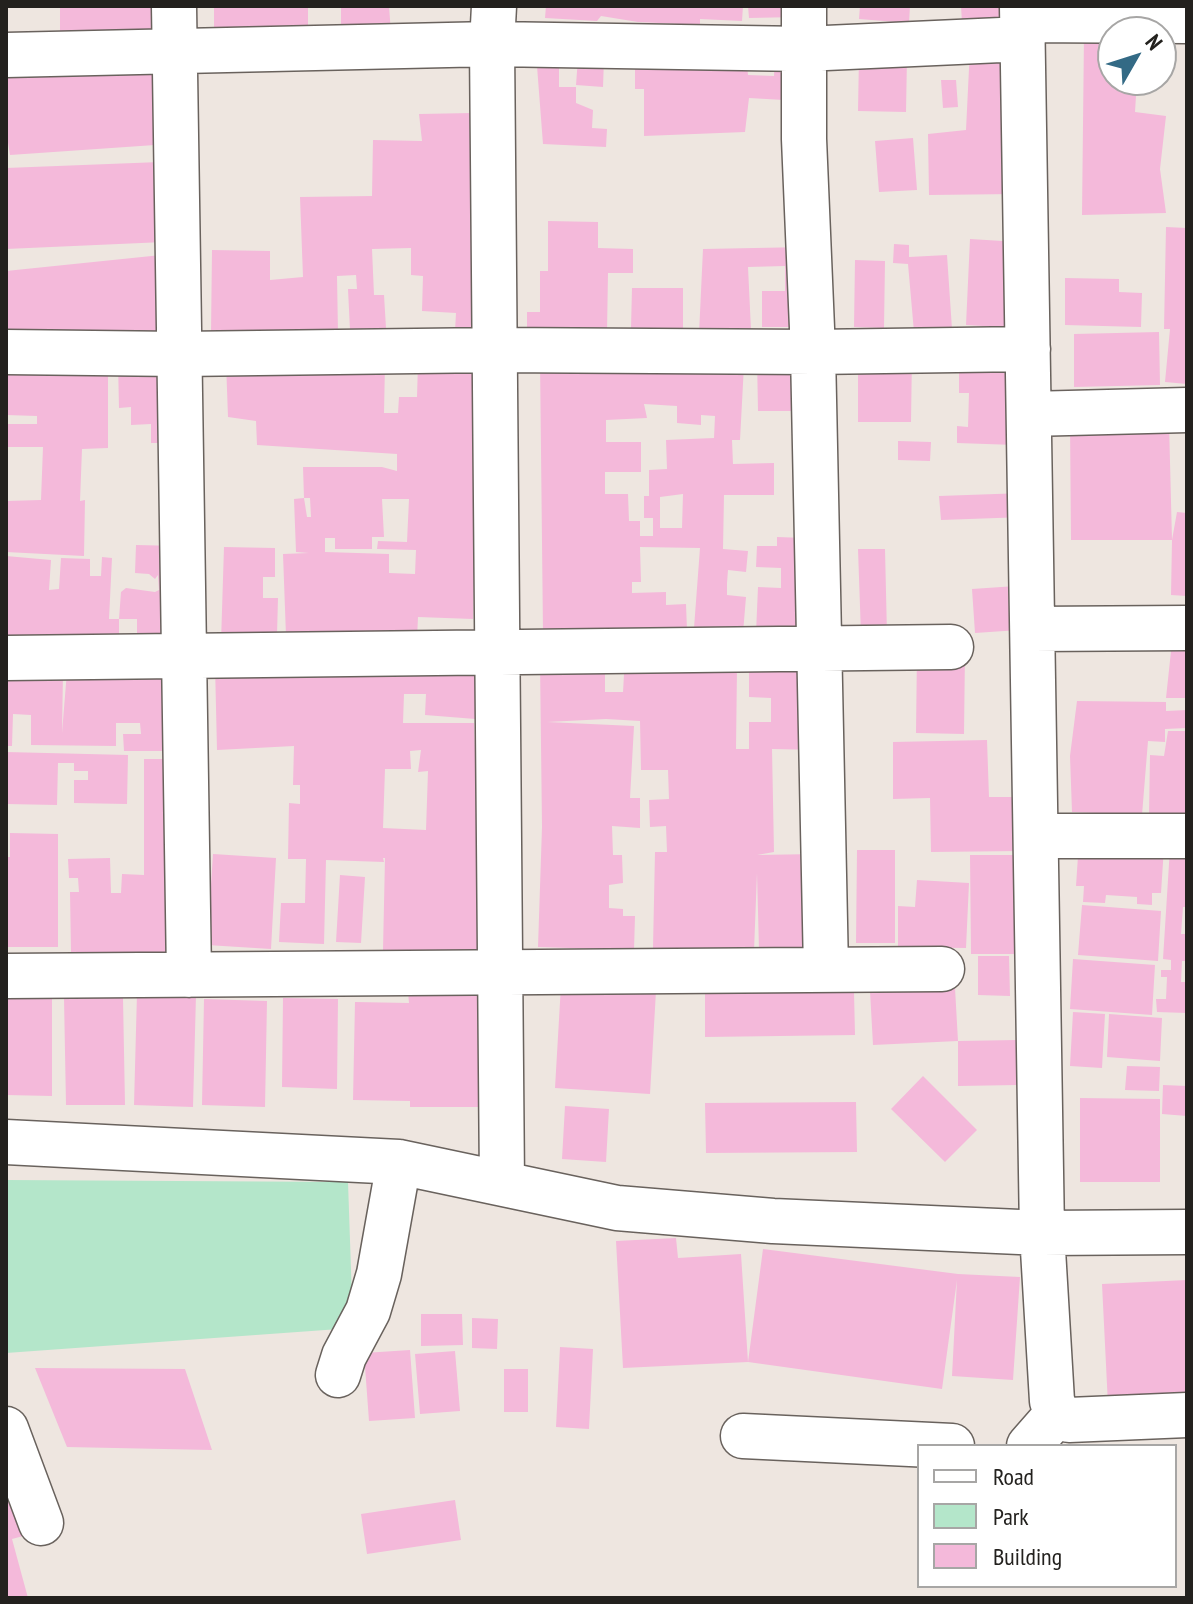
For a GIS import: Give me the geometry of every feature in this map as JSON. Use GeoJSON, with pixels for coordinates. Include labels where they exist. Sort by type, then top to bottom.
{"type":"FeatureCollection","features":[{"type":"Feature","properties":{"kind":"street"},"geometry":{"type":"LineString","coordinates":[[174,6],[189,975]]}},
{"type":"Feature","properties":{"kind":"street"},"geometry":{"type":"LineString","coordinates":[[804,6],[804,139],[821,648],[826,970]]}},
{"type":"Feature","properties":{"kind":"street"},"geometry":{"type":"LineString","coordinates":[[6,55],[175,52],[493,25],[804,49],[1023,22],[1187,21]]}},
{"type":"Feature","properties":{"kind":"street"},"geometry":{"type":"LineString","coordinates":[[1023,22],[1042,1233],[1052,1401],[1057,1414],[1069,1420],[1187,1415]]}},
{"type":"Feature","properties":{"kind":"street"},"geometry":{"type":"LineString","coordinates":[[493,25],[502,1183]]}},
{"type":"Feature","properties":{"kind":"street"},"geometry":{"type":"LineString","coordinates":[[6,352],[180,354],[1028,349]]}},
{"type":"Feature","properties":{"kind":"street"},"geometry":{"type":"LineString","coordinates":[[1029,414],[1187,410]]}},
{"type":"Feature","properties":{"kind":"street"},"geometry":{"type":"LineString","coordinates":[[1033,629],[1187,628]]}},
{"type":"Feature","properties":{"kind":"street"},"geometry":{"type":"LineString","coordinates":[[6,658],[951,647]]}},
{"type":"Feature","properties":{"kind":"street"},"geometry":{"type":"LineString","coordinates":[[1036,836],[1187,836]]}},
{"type":"Feature","properties":{"kind":"street"},"geometry":{"type":"LineString","coordinates":[[6,976],[942,969]]}},
{"type":"Feature","properties":{"kind":"street"},"geometry":{"type":"LineString","coordinates":[[6,1142],[399,1162],[617,1208],[773,1221],[1042,1233],[1187,1232]]}},
{"type":"Feature","properties":{"kind":"street"},"geometry":{"type":"LineString","coordinates":[[338,1375],[344,1356],[368,1311],[379,1274],[399,1162]]}},
{"type":"Feature","properties":{"kind":"street"},"geometry":{"type":"LineString","coordinates":[[1031,1444],[1057,1414]]}},
{"type":"Feature","properties":{"kind":"street"},"geometry":{"type":"LineString","coordinates":[[6,1429],[41,1523]]}},
{"type":"Feature","properties":{"kind":"street"},"geometry":{"type":"LineString","coordinates":[[743,1436],[917,1444]]}},
{"type":"Feature","properties":{"kind":"green space"},"geometry":{"type":"Polygon","coordinates":[[[6,1180],[348,1182],[353,1328],[6,1353],[6,1180]]]}},
{"type":"Feature","properties":{"kind":"building"},"geometry":{"type":"Polygon","coordinates":[[[60,6],[166,6],[166,36],[60,36],[60,6]]]}},
{"type":"Feature","properties":{"kind":"building"},"geometry":{"type":"Polygon","coordinates":[[[214,6],[308,6],[308,27],[214,27],[214,6]]]}},
{"type":"Feature","properties":{"kind":"building"},"geometry":{"type":"Polygon","coordinates":[[[341,6],[389,6],[391,33],[341,38],[341,6]]]}},
{"type":"Feature","properties":{"kind":"building"},"geometry":{"type":"Polygon","coordinates":[[[546,6],[743,6],[742,21],[700,19],[700,25],[638,22],[601,16],[597,21],[545,18],[546,6]]]}},
{"type":"Feature","properties":{"kind":"building"},"geometry":{"type":"Polygon","coordinates":[[[748,6],[797,6],[797,17],[749,18],[748,6]]]}},
{"type":"Feature","properties":{"kind":"building"},"geometry":{"type":"Polygon","coordinates":[[[860,6],[910,6],[909,23],[859,19],[860,6]]]}},
{"type":"Feature","properties":{"kind":"building"},"geometry":{"type":"Polygon","coordinates":[[[961,6],[1010,6],[1011,24],[962,23],[961,6]]]}},
{"type":"Feature","properties":{"kind":"building"},"geometry":{"type":"Polygon","coordinates":[[[1084,35],[1097,35],[1097,96],[1136,96],[1135,112],[1166,116],[1160,169],[1166,213],[1082,215],[1084,35]]]}},
{"type":"Feature","properties":{"kind":"building"},"geometry":{"type":"Polygon","coordinates":[[[970,48],[1016,51],[1016,194],[929,195],[928,134],[966,130],[970,48]]]}},
{"type":"Feature","properties":{"kind":"building"},"geometry":{"type":"Polygon","coordinates":[[[536,53],[559,53],[559,87],[576,87],[576,103],[593,110],[592,128],[607,129],[606,147],[543,144],[536,53]]]}},
{"type":"Feature","properties":{"kind":"building"},"geometry":{"type":"Polygon","coordinates":[[[775,54],[801,101],[749,98],[745,132],[644,136],[644,89],[635,89],[635,67],[746,55],[748,75],[774,76],[775,54]]]}},
{"type":"Feature","properties":{"kind":"building"},"geometry":{"type":"Polygon","coordinates":[[[859,56],[907,57],[906,112],[858,111],[859,56]]]}},
{"type":"Feature","properties":{"kind":"building"},"geometry":{"type":"Polygon","coordinates":[[[578,58],[604,59],[603,87],[576,85],[578,58]]]}},
{"type":"Feature","properties":{"kind":"building"},"geometry":{"type":"Polygon","coordinates":[[[6,63],[154,65],[155,145],[10,155],[6,130],[6,63]]]}},
{"type":"Feature","properties":{"kind":"building"},"geometry":{"type":"Polygon","coordinates":[[[941,80],[956,80],[958,107],[943,108],[941,80]]]}},
{"type":"Feature","properties":{"kind":"building"},"geometry":{"type":"Polygon","coordinates":[[[472,113],[485,333],[455,331],[456,313],[422,311],[423,276],[411,275],[411,248],[372,249],[374,295],[384,295],[386,328],[350,330],[348,289],[357,289],[356,275],[337,276],[338,333],[211,333],[212,250],[270,251],[270,280],[303,277],[300,197],[372,196],[373,140],[422,141],[419,114],[472,113]]]}},
{"type":"Feature","properties":{"kind":"building"},"geometry":{"type":"Polygon","coordinates":[[[913,138],[917,190],[879,192],[875,141],[913,138]]]}},
{"type":"Feature","properties":{"kind":"building"},"geometry":{"type":"Polygon","coordinates":[[[160,162],[164,242],[6,249],[6,168],[160,162]]]}},
{"type":"Feature","properties":{"kind":"building"},"geometry":{"type":"Polygon","coordinates":[[[548,221],[598,222],[598,248],[633,249],[633,273],[608,273],[607,332],[527,330],[527,312],[540,312],[540,271],[548,271],[548,221]]]}},
{"type":"Feature","properties":{"kind":"building"},"geometry":{"type":"Polygon","coordinates":[[[1166,227],[1187,228],[1187,384],[1165,382],[1170,329],[1164,329],[1166,227]]]}},
{"type":"Feature","properties":{"kind":"building"},"geometry":{"type":"Polygon","coordinates":[[[970,239],[1019,242],[1016,328],[966,325],[970,239]]]}},
{"type":"Feature","properties":{"kind":"building"},"geometry":{"type":"Polygon","coordinates":[[[894,244],[909,245],[909,257],[947,255],[952,329],[914,332],[908,264],[893,263],[894,244]]]}},
{"type":"Feature","properties":{"kind":"building"},"geometry":{"type":"Polygon","coordinates":[[[806,247],[806,327],[762,327],[762,291],[785,291],[785,266],[748,267],[751,330],[699,334],[703,249],[806,247]]]}},
{"type":"Feature","properties":{"kind":"building"},"geometry":{"type":"Polygon","coordinates":[[[171,254],[172,333],[6,337],[6,271],[171,254]]]}},
{"type":"Feature","properties":{"kind":"building"},"geometry":{"type":"Polygon","coordinates":[[[855,260],[885,261],[884,328],[854,327],[855,260]]]}},
{"type":"Feature","properties":{"kind":"building"},"geometry":{"type":"Polygon","coordinates":[[[1065,278],[1119,279],[1119,292],[1142,293],[1141,327],[1065,325],[1065,278]]]}},
{"type":"Feature","properties":{"kind":"building"},"geometry":{"type":"Polygon","coordinates":[[[632,288],[683,288],[683,334],[631,328],[632,288]]]}},
{"type":"Feature","properties":{"kind":"building"},"geometry":{"type":"Polygon","coordinates":[[[1159,332],[1160,385],[1074,387],[1074,334],[1159,332]]]}},
{"type":"Feature","properties":{"kind":"building"},"geometry":{"type":"Polygon","coordinates":[[[858,354],[912,355],[911,422],[858,422],[858,354]]]}},
{"type":"Feature","properties":{"kind":"building"},"geometry":{"type":"Polygon","coordinates":[[[809,357],[809,411],[758,411],[757,358],[809,357]]]}},
{"type":"Feature","properties":{"kind":"building"},"geometry":{"type":"Polygon","coordinates":[[[959,358],[1018,360],[1015,445],[957,443],[957,426],[968,427],[969,393],[959,393],[959,358]]]}},
{"type":"Feature","properties":{"kind":"building"},"geometry":{"type":"Polygon","coordinates":[[[174,360],[170,443],[151,443],[151,424],[131,425],[131,407],[119,408],[118,362],[174,360]]]}},
{"type":"Feature","properties":{"kind":"building"},"geometry":{"type":"Polygon","coordinates":[[[540,360],[744,365],[740,440],[732,440],[733,464],[774,463],[774,495],[724,495],[723,549],[748,551],[746,572],[728,570],[727,583],[727,595],[746,597],[743,633],[694,628],[700,548],[640,547],[641,582],[632,582],[632,593],[666,592],[666,605],[686,604],[687,630],[543,633],[540,360]],[[644,404],[647,418],[606,420],[606,442],[641,442],[641,472],[605,472],[605,494],[628,494],[629,521],[640,521],[640,536],[653,536],[653,518],[644,518],[644,496],[649,496],[649,470],[667,469],[666,440],[714,438],[715,416],[701,415],[701,425],[677,423],[677,406],[644,404]],[[683,494],[660,497],[660,528],[682,528],[683,494]]]}},
{"type":"Feature","properties":{"kind":"building"},"geometry":{"type":"Polygon","coordinates":[[[226,362],[385,364],[384,413],[398,413],[399,397],[417,397],[418,363],[475,364],[473,619],[418,617],[417,639],[286,636],[283,554],[309,553],[296,552],[294,499],[304,498],[303,467],[382,467],[397,471],[397,454],[257,445],[256,421],[228,417],[226,362]],[[304,498],[307,517],[311,517],[310,498],[304,498]],[[382,499],[384,537],[372,537],[372,549],[335,549],[335,538],[325,538],[325,552],[389,554],[389,573],[415,574],[416,550],[377,549],[378,541],[407,542],[409,499],[382,499]]]}},
{"type":"Feature","properties":{"kind":"building"},"geometry":{"type":"Polygon","coordinates":[[[6,366],[108,366],[108,448],[82,449],[80,501],[85,500],[84,556],[6,552],[6,501],[41,500],[43,447],[6,447],[6,424],[37,424],[37,416],[6,415],[6,366]]]}},
{"type":"Feature","properties":{"kind":"building"},"geometry":{"type":"Polygon","coordinates":[[[1070,423],[1169,423],[1172,540],[1071,540],[1070,423]]]}},
{"type":"Feature","properties":{"kind":"building"},"geometry":{"type":"Polygon","coordinates":[[[898,441],[931,442],[930,461],[898,460],[898,441]]]}},
{"type":"Feature","properties":{"kind":"building"},"geometry":{"type":"Polygon","coordinates":[[[1024,493],[1025,517],[941,520],[939,496],[1024,493]]]}},
{"type":"Feature","properties":{"kind":"building"},"geometry":{"type":"Polygon","coordinates":[[[1177,512],[1187,513],[1187,596],[1171,595],[1172,540],[1177,512]]]}},
{"type":"Feature","properties":{"kind":"building"},"geometry":{"type":"Polygon","coordinates":[[[777,537],[805,538],[814,636],[756,633],[758,587],[781,588],[781,568],[756,567],[757,546],[777,546],[777,537]]]}},
{"type":"Feature","properties":{"kind":"building"},"geometry":{"type":"Polygon","coordinates":[[[136,545],[179,546],[175,634],[137,635],[137,619],[119,619],[121,592],[126,588],[159,590],[158,575],[155,579],[149,574],[135,573],[136,545]]]}},
{"type":"Feature","properties":{"kind":"building"},"geometry":{"type":"Polygon","coordinates":[[[224,547],[275,548],[275,577],[263,577],[263,598],[278,598],[277,635],[221,642],[224,547]]]}},
{"type":"Feature","properties":{"kind":"building"},"geometry":{"type":"Polygon","coordinates":[[[858,549],[885,549],[887,635],[861,635],[858,549]]]}},
{"type":"Feature","properties":{"kind":"building"},"geometry":{"type":"Polygon","coordinates":[[[6,556],[51,560],[49,590],[59,589],[61,558],[90,559],[90,576],[101,576],[102,557],[112,558],[109,619],[119,619],[119,637],[6,638],[6,556]]]}},
{"type":"Feature","properties":{"kind":"building"},"geometry":{"type":"Polygon","coordinates":[[[1016,586],[1019,630],[975,633],[972,589],[1016,586]]]}},
{"type":"Feature","properties":{"kind":"building"},"geometry":{"type":"Polygon","coordinates":[[[1172,642],[1187,642],[1187,698],[1166,698],[1172,642]]]}},
{"type":"Feature","properties":{"kind":"building"},"geometry":{"type":"Polygon","coordinates":[[[917,651],[965,652],[964,734],[916,733],[917,651]]]}},
{"type":"Feature","properties":{"kind":"building"},"geometry":{"type":"Polygon","coordinates":[[[625,657],[737,668],[736,749],[749,749],[749,722],[771,722],[771,698],[749,697],[749,662],[820,662],[820,750],[772,749],[774,852],[757,855],[817,854],[819,949],[759,950],[757,873],[754,951],[653,948],[655,852],[667,852],[666,826],[650,827],[649,800],[669,799],[668,770],[641,770],[640,721],[606,719],[547,722],[634,726],[630,798],[640,798],[640,828],[612,826],[613,855],[622,855],[623,883],[609,885],[609,908],[623,909],[623,916],[635,916],[634,950],[538,947],[542,827],[540,662],[605,662],[605,692],[623,692],[625,657]]]}},
{"type":"Feature","properties":{"kind":"building"},"geometry":{"type":"Polygon","coordinates":[[[68,659],[178,659],[180,751],[124,751],[123,734],[141,734],[140,723],[116,723],[116,746],[31,745],[31,715],[13,714],[12,746],[6,746],[6,670],[63,672],[62,733],[68,659]]]}},
{"type":"Feature","properties":{"kind":"building"},"geometry":{"type":"Polygon","coordinates":[[[215,665],[492,667],[488,720],[425,715],[426,694],[404,694],[403,723],[474,723],[476,773],[490,774],[486,952],[383,950],[385,858],[384,862],[326,860],[324,944],[279,942],[281,903],[305,903],[306,859],[288,859],[289,803],[300,804],[300,785],[293,785],[294,746],[217,750],[215,665]],[[421,750],[410,751],[411,769],[385,769],[383,828],[426,830],[428,771],[418,772],[421,750]]]}},
{"type":"Feature","properties":{"kind":"building"},"geometry":{"type":"Polygon","coordinates":[[[1077,701],[1166,702],[1166,711],[1187,710],[1187,728],[1165,729],[1165,742],[1148,741],[1142,815],[1072,812],[1070,756],[1077,701]]]}},
{"type":"Feature","properties":{"kind":"building"},"geometry":{"type":"Polygon","coordinates":[[[1168,731],[1187,731],[1187,817],[1149,817],[1150,755],[1164,756],[1168,731]]]}},
{"type":"Feature","properties":{"kind":"building"},"geometry":{"type":"Polygon","coordinates":[[[987,740],[989,797],[1020,797],[1021,851],[931,852],[930,798],[893,799],[893,742],[987,740]]]}},
{"type":"Feature","properties":{"kind":"building"},"geometry":{"type":"Polygon","coordinates":[[[6,752],[128,755],[127,804],[74,803],[74,780],[88,780],[88,771],[74,771],[74,763],[58,763],[57,805],[6,804],[6,752]]]}},
{"type":"Feature","properties":{"kind":"building"},"geometry":{"type":"Polygon","coordinates":[[[144,759],[180,759],[177,958],[71,952],[70,892],[79,892],[78,878],[69,878],[68,859],[110,858],[111,893],[121,893],[122,874],[144,875],[144,759]]]}},
{"type":"Feature","properties":{"kind":"building"},"geometry":{"type":"Polygon","coordinates":[[[10,833],[58,834],[58,947],[6,947],[6,857],[10,857],[10,833]]]}},
{"type":"Feature","properties":{"kind":"building"},"geometry":{"type":"Polygon","coordinates":[[[1079,841],[1164,847],[1161,893],[1152,893],[1152,905],[1137,904],[1137,897],[1106,895],[1105,903],[1083,902],[1084,886],[1076,886],[1079,841]]]}},
{"type":"Feature","properties":{"kind":"building"},"geometry":{"type":"Polygon","coordinates":[[[1170,848],[1187,849],[1187,907],[1183,907],[1181,934],[1187,934],[1187,961],[1182,961],[1181,982],[1187,982],[1187,1013],[1157,1012],[1156,999],[1166,999],[1167,977],[1161,977],[1161,970],[1171,970],[1171,960],[1163,959],[1170,848]]]}},
{"type":"Feature","properties":{"kind":"building"},"geometry":{"type":"Polygon","coordinates":[[[857,850],[895,850],[895,943],[856,943],[857,850]]]}},
{"type":"Feature","properties":{"kind":"building"},"geometry":{"type":"Polygon","coordinates":[[[213,854],[276,858],[271,949],[207,945],[213,854]]]}},
{"type":"Feature","properties":{"kind":"building"},"geometry":{"type":"Polygon","coordinates":[[[970,855],[1023,855],[1024,954],[971,954],[970,855]]]}},
{"type":"Feature","properties":{"kind":"building"},"geometry":{"type":"Polygon","coordinates":[[[340,875],[365,877],[361,943],[336,942],[340,875]]]}},
{"type":"Feature","properties":{"kind":"building"},"geometry":{"type":"Polygon","coordinates":[[[917,880],[969,883],[966,948],[898,947],[898,906],[915,907],[917,880]]]}},
{"type":"Feature","properties":{"kind":"building"},"geometry":{"type":"Polygon","coordinates":[[[1082,905],[1161,911],[1158,961],[1078,955],[1082,905]]]}},
{"type":"Feature","properties":{"kind":"building"},"geometry":{"type":"Polygon","coordinates":[[[978,956],[1009,956],[1010,996],[978,995],[978,956]]]}},
{"type":"Feature","properties":{"kind":"building"},"geometry":{"type":"Polygon","coordinates":[[[1073,959],[1155,965],[1152,1015],[1070,1009],[1073,959]]]}},
{"type":"Feature","properties":{"kind":"building"},"geometry":{"type":"Polygon","coordinates":[[[561,985],[656,991],[650,1094],[555,1088],[561,985]]]}},
{"type":"Feature","properties":{"kind":"building"},"geometry":{"type":"Polygon","coordinates":[[[955,988],[958,1041],[873,1045],[870,991],[955,988]]]}},
{"type":"Feature","properties":{"kind":"building"},"geometry":{"type":"Polygon","coordinates":[[[408,992],[484,992],[485,1107],[410,1107],[410,1101],[353,1100],[355,1002],[409,1003],[408,992]]]}},
{"type":"Feature","properties":{"kind":"building"},"geometry":{"type":"Polygon","coordinates":[[[854,992],[855,1035],[705,1037],[705,993],[854,992]]]}},
{"type":"Feature","properties":{"kind":"building"},"geometry":{"type":"Polygon","coordinates":[[[137,993],[196,995],[193,1107],[134,1105],[137,993]]]}},
{"type":"Feature","properties":{"kind":"building"},"geometry":{"type":"Polygon","coordinates":[[[6,995],[52,996],[52,1096],[6,1095],[6,995]]]}},
{"type":"Feature","properties":{"kind":"building"},"geometry":{"type":"Polygon","coordinates":[[[64,998],[123,998],[125,1105],[66,1105],[64,998]]]}},
{"type":"Feature","properties":{"kind":"building"},"geometry":{"type":"Polygon","coordinates":[[[283,998],[338,999],[337,1089],[282,1087],[283,998]]]}},
{"type":"Feature","properties":{"kind":"building"},"geometry":{"type":"Polygon","coordinates":[[[204,999],[267,1001],[265,1107],[202,1105],[204,999]]]}},
{"type":"Feature","properties":{"kind":"building"},"geometry":{"type":"Polygon","coordinates":[[[1073,1012],[1105,1014],[1102,1068],[1070,1066],[1073,1012]]]}},
{"type":"Feature","properties":{"kind":"building"},"geometry":{"type":"Polygon","coordinates":[[[1109,1014],[1162,1018],[1160,1061],[1107,1057],[1109,1014]]]}},
{"type":"Feature","properties":{"kind":"building"},"geometry":{"type":"Polygon","coordinates":[[[1017,1040],[1017,1085],[958,1086],[958,1041],[1017,1040]]]}},
{"type":"Feature","properties":{"kind":"building"},"geometry":{"type":"Polygon","coordinates":[[[1127,1066],[1160,1067],[1159,1091],[1125,1090],[1127,1066]]]}},
{"type":"Feature","properties":{"kind":"building"},"geometry":{"type":"Polygon","coordinates":[[[923,1076],[977,1130],[945,1162],[891,1109],[923,1076]]]}},
{"type":"Feature","properties":{"kind":"building"},"geometry":{"type":"Polygon","coordinates":[[[1163,1085],[1187,1086],[1187,1116],[1162,1114],[1163,1085]]]}},
{"type":"Feature","properties":{"kind":"building"},"geometry":{"type":"Polygon","coordinates":[[[1080,1098],[1160,1099],[1160,1182],[1080,1182],[1080,1098]]]}},
{"type":"Feature","properties":{"kind":"building"},"geometry":{"type":"Polygon","coordinates":[[[856,1102],[857,1152],[706,1153],[705,1103],[856,1102]]]}},
{"type":"Feature","properties":{"kind":"building"},"geometry":{"type":"Polygon","coordinates":[[[565,1106],[609,1109],[606,1162],[562,1159],[565,1106]]]}},
{"type":"Feature","properties":{"kind":"building"},"geometry":{"type":"Polygon","coordinates":[[[676,1238],[678,1258],[741,1254],[748,1362],[623,1368],[616,1241],[676,1238]]]}},
{"type":"Feature","properties":{"kind":"building"},"geometry":{"type":"Polygon","coordinates":[[[763,1249],[958,1274],[1020,1277],[1013,1380],[952,1376],[957,1280],[942,1389],[748,1362],[763,1249]]]}},
{"type":"Feature","properties":{"kind":"building"},"geometry":{"type":"Polygon","coordinates":[[[1187,1280],[1187,1401],[1108,1405],[1102,1284],[1187,1280]]]}},
{"type":"Feature","properties":{"kind":"building"},"geometry":{"type":"Polygon","coordinates":[[[421,1314],[462,1314],[463,1345],[421,1346],[421,1314]]]}},
{"type":"Feature","properties":{"kind":"building"},"geometry":{"type":"Polygon","coordinates":[[[472,1318],[498,1319],[497,1349],[472,1348],[472,1318]]]}},
{"type":"Feature","properties":{"kind":"building"},"geometry":{"type":"Polygon","coordinates":[[[560,1347],[593,1349],[589,1429],[556,1427],[560,1347]]]}},
{"type":"Feature","properties":{"kind":"building"},"geometry":{"type":"Polygon","coordinates":[[[410,1350],[415,1418],[369,1421],[364,1353],[410,1350]]]}},
{"type":"Feature","properties":{"kind":"building"},"geometry":{"type":"Polygon","coordinates":[[[455,1351],[460,1411],[420,1414],[415,1354],[455,1351]]]}},
{"type":"Feature","properties":{"kind":"building"},"geometry":{"type":"Polygon","coordinates":[[[35,1368],[185,1369],[212,1450],[67,1447],[35,1368]]]}},
{"type":"Feature","properties":{"kind":"building"},"geometry":{"type":"Polygon","coordinates":[[[504,1369],[528,1369],[528,1412],[504,1412],[504,1369]]]}},
{"type":"Feature","properties":{"kind":"building"},"geometry":{"type":"Polygon","coordinates":[[[6,1476],[27,1535],[12,1539],[28,1598],[6,1598],[6,1476]]]}},
{"type":"Feature","properties":{"kind":"building"},"geometry":{"type":"Polygon","coordinates":[[[455,1500],[461,1540],[367,1554],[361,1514],[455,1500]]]}}]}
